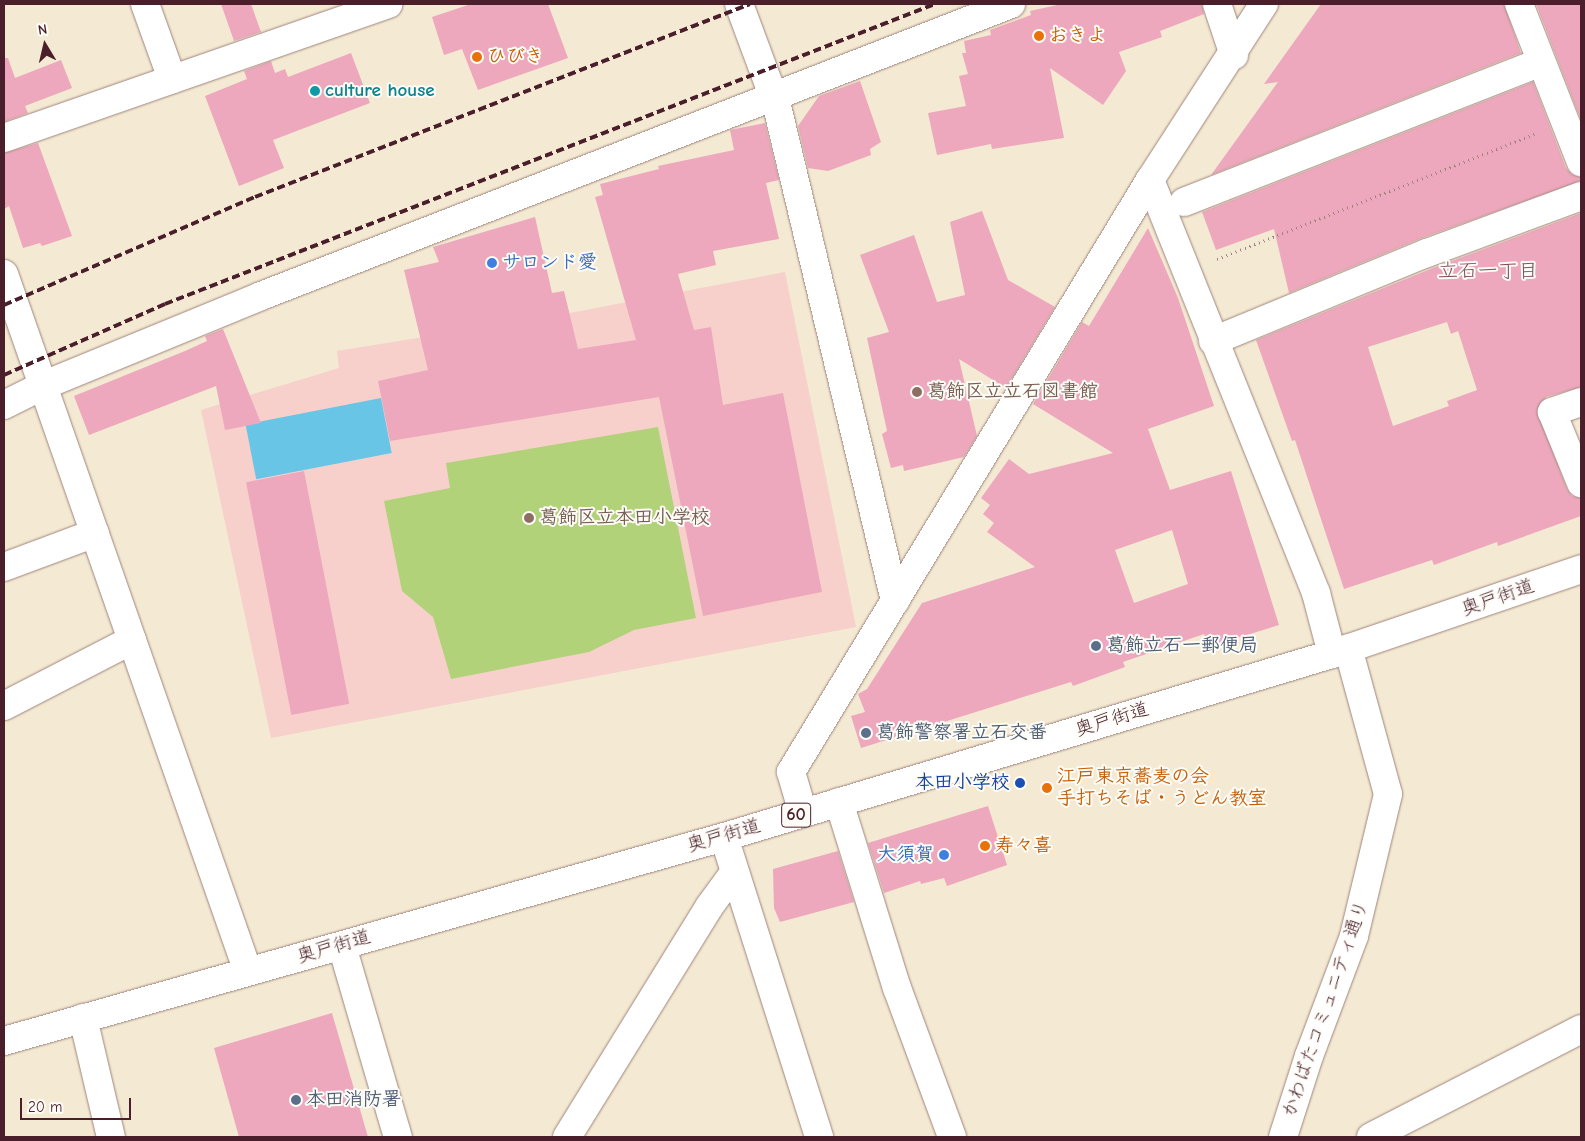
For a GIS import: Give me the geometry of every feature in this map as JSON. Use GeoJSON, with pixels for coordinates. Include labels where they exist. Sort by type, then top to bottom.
{"type":"FeatureCollection","features":[{"type":"Feature","properties":{"kind":"street"},"geometry":{"type":"LineString","coordinates":[[145,4],[172,79]]}},
{"type":"Feature","properties":{"kind":"street"},"geometry":{"type":"LineString","coordinates":[[740,4],[774,98],[895,602]]}},
{"type":"Feature","properties":{"kind":"street"},"geometry":{"type":"LineString","coordinates":[[4,405],[42,386],[261,296],[774,98],[1011,4]]}},
{"type":"Feature","properties":{"kind":"street"},"geometry":{"type":"LineString","coordinates":[[1217,4],[1234,55]]}},
{"type":"Feature","properties":{"kind":"street"},"geometry":{"type":"LineString","coordinates":[[803,813],[791,772],[1150,180],[1234,55],[1264,4]]}},
{"type":"Feature","properties":{"kind":"street"},"geometry":{"type":"LineString","coordinates":[[1519,4],[1581,162]]}},
{"type":"Feature","properties":{"kind":"street"},"geometry":{"type":"LineString","coordinates":[[4,138],[381,5]]}},
{"type":"Feature","properties":{"kind":"street"},"geometry":{"type":"LineString","coordinates":[[1184,202],[1541,62]]}},
{"type":"Feature","properties":{"kind":"street","name":"かわばたコミュニティ通り"},"geometry":{"type":"LineString","coordinates":[[1150,180],[1340,651],[1388,794],[1354,936],[1312,1047],[1283,1137]]}},
{"type":"Feature","properties":{"kind":"street"},"geometry":{"type":"LineString","coordinates":[[1214,341],[1427,253],[1581,196]]}},
{"type":"Feature","properties":{"kind":"street"},"geometry":{"type":"LineString","coordinates":[[4,274],[248,972]]}},
{"type":"Feature","properties":{"kind":"street"},"geometry":{"type":"LineString","coordinates":[[1581,402],[1552,412],[1581,483]]}},
{"type":"Feature","properties":{"kind":"street"},"geometry":{"type":"LineString","coordinates":[[4,567],[95,533]]}},
{"type":"Feature","properties":{"kind":"street","name":"奥戸街道"},"geometry":{"type":"LineString","coordinates":[[4,1041],[724,837],[1340,651],[1581,569]]}},
{"type":"Feature","properties":{"kind":"street"},"geometry":{"type":"LineString","coordinates":[[4,706],[132,640]]}},
{"type":"Feature","properties":{"kind":"street"},"geometry":{"type":"LineString","coordinates":[[839,802],[896,988],[952,1137]]}},
{"type":"Feature","properties":{"kind":"street"},"geometry":{"type":"LineString","coordinates":[[724,837],[820,1137]]}},
{"type":"Feature","properties":{"kind":"street"},"geometry":{"type":"LineString","coordinates":[[567,1137],[709,907],[734,873]]}},
{"type":"Feature","properties":{"kind":"street"},"geometry":{"type":"LineString","coordinates":[[342,946],[398,1137]]}},
{"type":"Feature","properties":{"kind":"street"},"geometry":{"type":"LineString","coordinates":[[83,1018],[110,1137]]}},
{"type":"Feature","properties":{"kind":"street"},"geometry":{"type":"LineString","coordinates":[[1371,1137],[1581,1029]]}},
{"type":"Feature","properties":{"kind":"path"},"geometry":{"type":"LineString","coordinates":[[1212,261],[1566,123]]}},
{"type":"Feature","properties":{"kind":"shaded area","name":"葛飾区立本田小学校"},"geometry":{"type":"Polygon","coordinates":[[[785,272],[856,627],[271,738],[201,410],[339,368],[337,351],[559,315],[785,272]]]}},
{"type":"Feature","properties":{"kind":"green space"},"geometry":{"type":"Polygon","coordinates":[[[658,427],[696,618],[634,630],[589,652],[451,679],[433,617],[402,591],[384,501],[450,488],[446,463],[658,427]]]}},
{"type":"Feature","properties":{"kind":"water"},"geometry":{"type":"Polygon","coordinates":[[[381,398],[392,453],[256,479],[246,424],[381,398]]]}},
{"type":"Feature","properties":{"kind":"building"},"geometry":{"type":"Polygon","coordinates":[[[221,4],[251,4],[261,32],[234,41],[221,4]]]}},
{"type":"Feature","properties":{"kind":"building"},"geometry":{"type":"Polygon","coordinates":[[[471,4],[548,4],[568,58],[478,90],[462,49],[444,55],[432,17],[471,4]]]}},
{"type":"Feature","properties":{"kind":"building"},"geometry":{"type":"Polygon","coordinates":[[[1062,4],[1202,4],[1204,14],[1160,31],[1162,37],[1119,52],[1126,71],[1103,105],[1050,68],[1064,138],[992,149],[991,144],[937,155],[928,113],[966,106],[959,76],[968,74],[962,53],[966,53],[964,41],[991,35],[990,30],[1031,15],[1030,11],[1062,4]]]}},
{"type":"Feature","properties":{"kind":"building"},"geometry":{"type":"Polygon","coordinates":[[[1321,4],[1504,4],[1521,53],[1211,175],[1278,82],[1264,84],[1321,4]]]}},
{"type":"Feature","properties":{"kind":"building"},"geometry":{"type":"Polygon","coordinates":[[[1536,4],[1581,4],[1581,120],[1536,4]]]}},
{"type":"Feature","properties":{"kind":"building"},"geometry":{"type":"Polygon","coordinates":[[[351,53],[370,103],[273,140],[284,168],[239,186],[205,96],[247,79],[244,71],[271,61],[275,73],[285,69],[288,77],[351,53]]]}},
{"type":"Feature","properties":{"kind":"building"},"geometry":{"type":"Polygon","coordinates":[[[4,58],[8,58],[15,78],[61,60],[72,88],[25,106],[28,113],[4,122],[4,58]]]}},
{"type":"Feature","properties":{"kind":"building"},"geometry":{"type":"Polygon","coordinates":[[[860,81],[881,142],[870,149],[871,155],[828,171],[808,168],[798,126],[819,96],[860,81]]]}},
{"type":"Feature","properties":{"kind":"building"},"geometry":{"type":"Polygon","coordinates":[[[1533,82],[1566,168],[1572,174],[1581,177],[1581,181],[1422,238],[1289,293],[1274,229],[1216,250],[1202,212],[1533,82]]]}},
{"type":"Feature","properties":{"kind":"building"},"geometry":{"type":"Polygon","coordinates":[[[765,123],[779,180],[766,183],[779,239],[713,251],[716,265],[678,274],[694,330],[711,327],[723,405],[783,393],[822,592],[703,616],[659,397],[390,441],[378,381],[428,370],[404,270],[439,262],[433,247],[535,217],[552,293],[564,291],[578,349],[636,340],[595,197],[603,195],[600,184],[659,169],[658,166],[734,150],[730,130],[765,123]]]}},
{"type":"Feature","properties":{"kind":"building"},"geometry":{"type":"Polygon","coordinates":[[[38,143],[72,236],[42,246],[40,243],[23,248],[9,206],[4,209],[4,153],[38,143]]]}},
{"type":"Feature","properties":{"kind":"building"},"geometry":{"type":"Polygon","coordinates":[[[982,211],[1008,280],[1055,307],[1006,388],[959,359],[977,436],[964,457],[904,471],[903,465],[891,468],[882,434],[887,431],[867,338],[889,332],[860,255],[914,235],[937,302],[965,295],[950,222],[982,211]]]}},
{"type":"Feature","properties":{"kind":"building"},"geometry":{"type":"Polygon","coordinates":[[[1581,213],[1581,387],[1546,397],[1537,410],[1567,489],[1572,496],[1581,498],[1581,516],[1498,546],[1497,542],[1434,565],[1432,560],[1344,589],[1295,440],[1292,441],[1256,340],[1433,268],[1581,213]],[[1447,322],[1368,347],[1393,426],[1449,406],[1447,401],[1477,390],[1458,331],[1451,334],[1447,322]]]}},
{"type":"Feature","properties":{"kind":"building"},"geometry":{"type":"Polygon","coordinates":[[[1148,228],[1178,298],[1214,406],[1148,429],[1170,490],[1231,471],[1279,625],[1208,647],[1204,634],[1123,662],[1125,667],[1073,686],[1071,682],[861,748],[851,716],[865,712],[858,694],[867,689],[922,603],[1035,567],[987,532],[994,523],[983,514],[990,505],[981,498],[1009,459],[1029,474],[1113,453],[1033,404],[1082,322],[1089,326],[1148,228]],[[1172,530],[1115,550],[1134,603],[1188,584],[1172,530]]]}},
{"type":"Feature","properties":{"kind":"building"},"geometry":{"type":"Polygon","coordinates":[[[223,329],[261,423],[225,430],[216,386],[89,435],[74,396],[185,351],[207,341],[205,336],[223,329]]]}},
{"type":"Feature","properties":{"kind":"building"},"geometry":{"type":"Polygon","coordinates":[[[304,471],[349,704],[291,715],[246,482],[304,471]]]}},
{"type":"Feature","properties":{"kind":"building"},"geometry":{"type":"Polygon","coordinates":[[[988,806],[1007,865],[947,886],[944,878],[921,884],[920,881],[884,893],[868,843],[988,806]]]}},
{"type":"Feature","properties":{"kind":"building"},"geometry":{"type":"Polygon","coordinates":[[[838,851],[854,902],[780,922],[774,908],[773,869],[838,851]]]}},
{"type":"Feature","properties":{"kind":"building"},"geometry":{"type":"Polygon","coordinates":[[[332,1013],[368,1137],[239,1137],[214,1048],[332,1013]]]}},
{"type":"Feature","properties":{"kind":"railway"},"geometry":{"type":"LineString","coordinates":[[4,305],[255,197],[750,4]]}},
{"type":"Feature","properties":{"kind":"railway"},"geometry":{"type":"LineString","coordinates":[[4,375],[165,304],[935,4]]}},
{"type":"Feature","properties":{"kind":"place","name":"おきよ"},"geometry":{"type":"Point","coordinates":[1039,36]}},
{"type":"Feature","properties":{"kind":"place","name":"ひびき"},"geometry":{"type":"Point","coordinates":[477,57]}},
{"type":"Feature","properties":{"kind":"place","name":"culture house"},"geometry":{"type":"Point","coordinates":[315,91]}},
{"type":"Feature","properties":{"kind":"place","name":"サロンド愛"},"geometry":{"type":"Point","coordinates":[492,263]}},
{"type":"Feature","properties":{"kind":"place","name":"葛飾区立立石図書館"},"geometry":{"type":"Point","coordinates":[917,392]}},
{"type":"Feature","properties":{"kind":"place","name":"葛飾区立本田小学校"},"geometry":{"type":"Point","coordinates":[529,518]}},
{"type":"Feature","properties":{"kind":"place","name":"葛飾立石一郵便局"},"geometry":{"type":"Point","coordinates":[1096,646]}},
{"type":"Feature","properties":{"kind":"place","name":"葛飾警察署立石交番"},"geometry":{"type":"Point","coordinates":[866,733]}},
{"type":"Feature","properties":{"kind":"place","name":"本田小学校"},"geometry":{"type":"Point","coordinates":[1020,783]}},
{"type":"Feature","properties":{"kind":"place","name":"江戸東京蕎麦の会 手打ちそば・うどん教室"},"geometry":{"type":"Point","coordinates":[1047,788]}},
{"type":"Feature","properties":{"kind":"place","name":"寿々喜"},"geometry":{"type":"Point","coordinates":[985,846]}},
{"type":"Feature","properties":{"kind":"place","name":"大須賀"},"geometry":{"type":"Point","coordinates":[944,855]}},
{"type":"Feature","properties":{"kind":"place","name":"本田消防署"},"geometry":{"type":"Point","coordinates":[296,1100]}},
{"type":"Feature","properties":{"kind":"district","name":"立石一丁目"},"geometry":{"type":"Point","coordinates":[1488,270]}}]}
